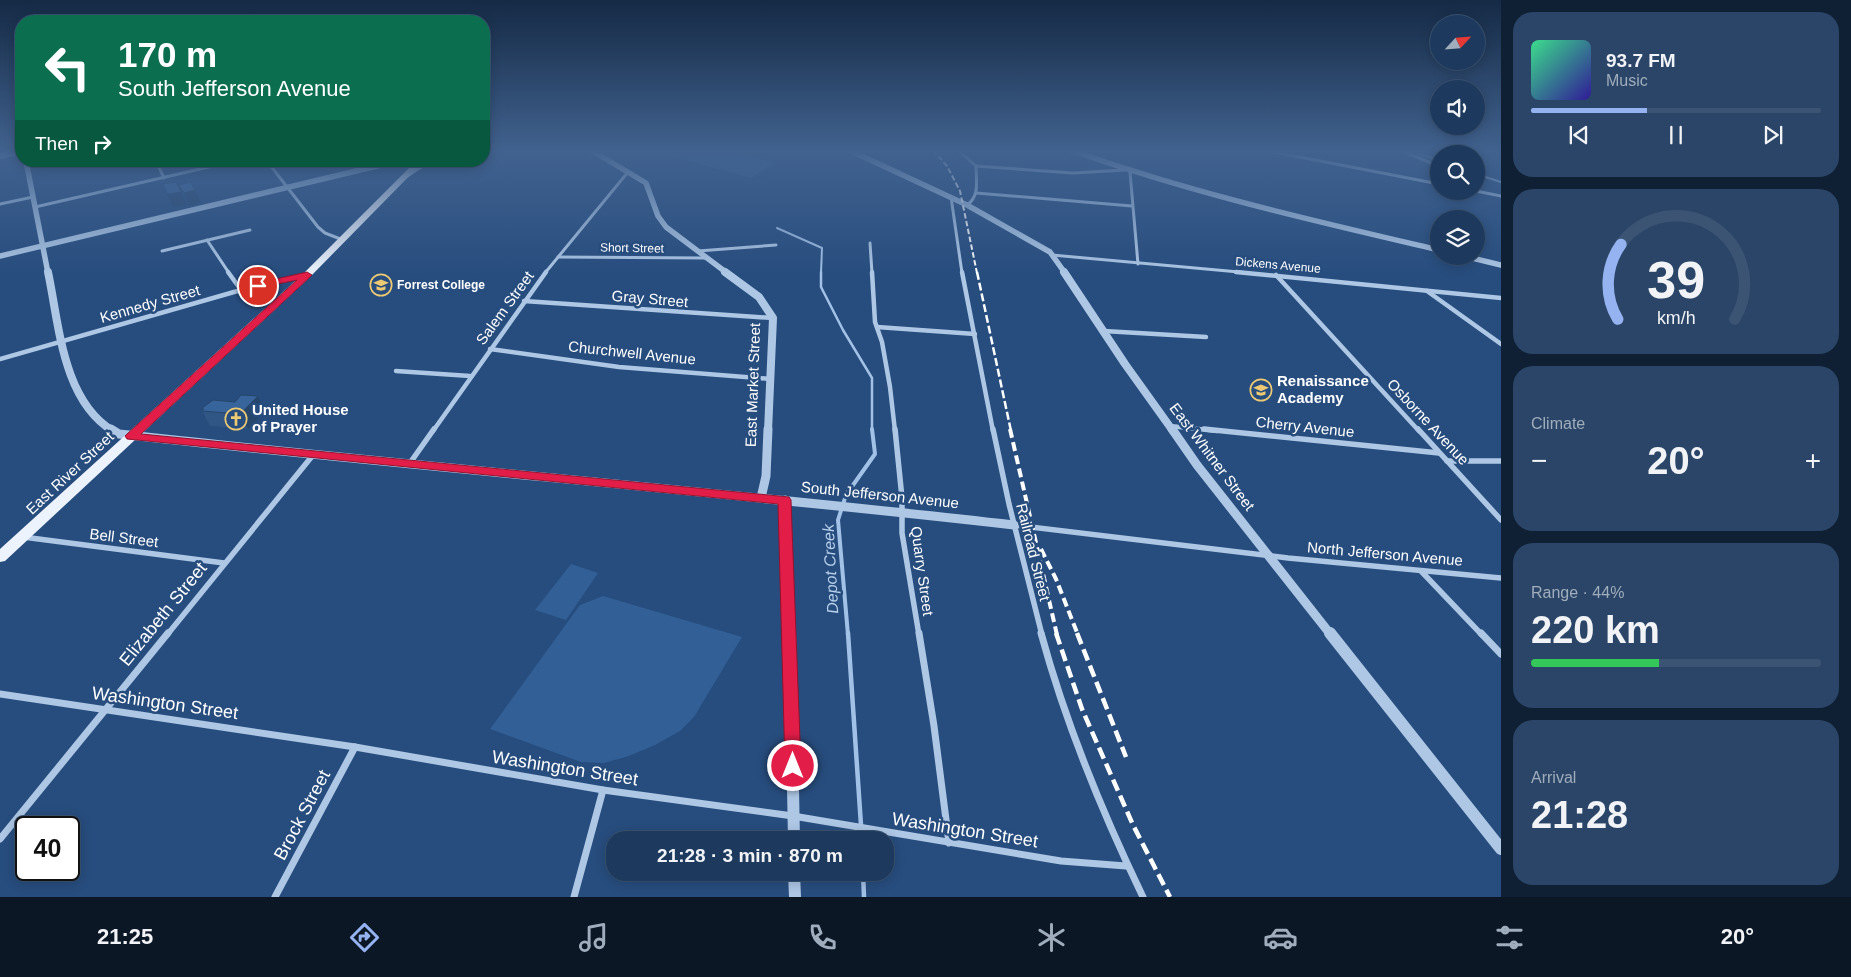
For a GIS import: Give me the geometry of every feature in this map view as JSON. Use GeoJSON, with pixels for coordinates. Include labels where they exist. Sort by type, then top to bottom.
{"type":"FeatureCollection","features":[{"type":"Feature","properties":{"kind":"main road","name":"East River Street"},"geometry":{"type":"LineString","coordinates":[[0,557],[307,275],[391,192]]}},
{"type":"Feature","properties":{"kind":"street","name":"South Jefferson Avenue"},"geometry":{"type":"LineString","coordinates":[[32,192],[54,301],[59,342],[74,379],[95,417],[111,431],[131,436],[313,455],[848,506],[1267,555]]}},
{"type":"Feature","properties":{"kind":"street"},"geometry":{"type":"LineString","coordinates":[[35,207],[102,192]]}},
{"type":"Feature","properties":{"kind":"street"},"geometry":{"type":"LineString","coordinates":[[0,256],[267,192]]}},
{"type":"Feature","properties":{"kind":"street"},"geometry":{"type":"LineString","coordinates":[[291,192],[325,234],[343,240]]}},
{"type":"Feature","properties":{"kind":"street","name":"Salem Street"},"geometry":{"type":"LineString","coordinates":[[409,464],[524,301],[612,192]]}},
{"type":"Feature","properties":{"kind":"street","name":"East Market Street"},"geometry":{"type":"LineString","coordinates":[[651,192],[658,216],[666,227],[759,297],[773,318],[766,476],[761,498]]}},
{"type":"Feature","properties":{"kind":"street","name":"East Whitner Street"},"geometry":{"type":"LineString","coordinates":[[940,192],[1008,228],[1052,255],[1197,465],[1501,849]]}},
{"type":"Feature","properties":{"kind":"street"},"geometry":{"type":"LineString","coordinates":[[1130,192],[1138,264]]}},
{"type":"Feature","properties":{"kind":"street"},"geometry":{"type":"LineString","coordinates":[[1197,192],[1430,248]]}},
{"type":"Feature","properties":{"kind":"street"},"geometry":{"type":"LineString","coordinates":[[967,205],[974,200],[976,193],[1132,206]]}},
{"type":"Feature","properties":{"kind":"street"},"geometry":{"type":"LineString","coordinates":[[1485,193],[1501,196]]}},
{"type":"Feature","properties":{"kind":"street"},"geometry":{"type":"LineString","coordinates":[[0,204],[33,197]]}},
{"type":"Feature","properties":{"kind":"street","name":"Railroad Street"},"geometry":{"type":"LineString","coordinates":[[951,197],[975,334],[1014,525],[1038,624],[1065,716],[1126,866],[1142,897]]}},
{"type":"Feature","properties":{"kind":"street"},"geometry":{"type":"LineString","coordinates":[[162,251],[250,230]]}},
{"type":"Feature","properties":{"kind":"street"},"geometry":{"type":"LineString","coordinates":[[207,240],[241,290]]}},
{"type":"Feature","properties":{"kind":"street","name":"Quarry Street"},"geometry":{"type":"LineString","coordinates":[[870,243],[875,322],[882,342],[890,387],[902,512],[902,532],[934,726],[949,843]]}},
{"type":"Feature","properties":{"kind":"street"},"geometry":{"type":"LineString","coordinates":[[698,251],[776,245]]}},
{"type":"Feature","properties":{"kind":"street","name":"Dickens Avenue"},"geometry":{"type":"LineString","coordinates":[[1052,255],[1501,298]]}},
{"type":"Feature","properties":{"kind":"street","name":"Short Street"},"geometry":{"type":"LineString","coordinates":[[558,257],[706,258]]}},
{"type":"Feature","properties":{"kind":"street"},"geometry":{"type":"LineString","coordinates":[[1485,261],[1501,265]]}},
{"type":"Feature","properties":{"kind":"street","name":"Kennedy Street"},"geometry":{"type":"LineString","coordinates":[[0,359],[241,290],[307,275]]}},
{"type":"Feature","properties":{"kind":"street","name":"Osborne Avenue"},"geometry":{"type":"LineString","coordinates":[[1275,275],[1501,520]]}},
{"type":"Feature","properties":{"kind":"street"},"geometry":{"type":"LineString","coordinates":[[1426,290],[1501,344]]}},
{"type":"Feature","properties":{"kind":"street","name":"Gray Street"},"geometry":{"type":"LineString","coordinates":[[524,301],[773,318]]}},
{"type":"Feature","properties":{"kind":"street"},"geometry":{"type":"LineString","coordinates":[[877,328],[975,334]]}},
{"type":"Feature","properties":{"kind":"street"},"geometry":{"type":"LineString","coordinates":[[1104,331],[1206,337]]}},
{"type":"Feature","properties":{"kind":"street","name":"Churchwell Avenue"},"geometry":{"type":"LineString","coordinates":[[490,349],[619,367],[771,379]]}},
{"type":"Feature","properties":{"kind":"street"},"geometry":{"type":"LineString","coordinates":[[396,371],[470,376]]}},
{"type":"Feature","properties":{"kind":"street","name":"Cherry Avenue"},"geometry":{"type":"LineString","coordinates":[[1169,426],[1439,452]]}},
{"type":"Feature","properties":{"kind":"street","name":"Elizabeth Street"},"geometry":{"type":"LineString","coordinates":[[0,839],[313,455]]}},
{"type":"Feature","properties":{"kind":"street"},"geometry":{"type":"LineString","coordinates":[[1447,461],[1501,461]]}},
{"type":"Feature","properties":{"kind":"street"},"geometry":{"type":"LineString","coordinates":[[784,500],[793,733],[794,831]]}},
{"type":"Feature","properties":{"kind":"street","name":"Bell Street"},"geometry":{"type":"LineString","coordinates":[[22,537],[224,563]]}},
{"type":"Feature","properties":{"kind":"street","name":"North Jefferson Avenue"},"geometry":{"type":"LineString","coordinates":[[1267,555],[1501,578]]}},
{"type":"Feature","properties":{"kind":"street"},"geometry":{"type":"LineString","coordinates":[[1421,570],[1501,654]]}},
{"type":"Feature","properties":{"kind":"street","name":"Washington Street"},"geometry":{"type":"LineString","coordinates":[[0,694],[355,747],[603,790],[793,816],[1061,861],[1126,866]]}},
{"type":"Feature","properties":{"kind":"street","name":"Brock Street"},"geometry":{"type":"LineString","coordinates":[[274,897],[355,747]]}},
{"type":"Feature","properties":{"kind":"street"},"geometry":{"type":"LineString","coordinates":[[574,897],[603,790]]}},
{"type":"Feature","properties":{"kind":"street"},"geometry":{"type":"LineString","coordinates":[[794,881],[795,897]]}},
{"type":"Feature","properties":{"kind":"shaded area"},"geometry":{"type":"Polygon","coordinates":[[[571,564],[598,573],[566,620],[535,610],[571,564]]]}},
{"type":"Feature","properties":{"kind":"shaded area"},"geometry":{"type":"Polygon","coordinates":[[[603,596],[742,637],[694,717],[680,731],[655,745],[629,756],[604,763],[581,762],[490,729],[580,605],[603,596]]]}},
{"type":"Feature","properties":{"kind":"building"},"geometry":{"type":"Polygon","coordinates":[[[166,192],[181,192],[167,194],[166,192]]]}},
{"type":"Feature","properties":{"kind":"building"},"geometry":{"type":"Polygon","coordinates":[[[241,395],[258,396],[240,414],[202,411],[204,409],[201,409],[213,400],[235,402],[241,395]]]}},
{"type":"Feature","properties":{"kind":"waterway","name":"Depot Creek"},"geometry":{"type":"LineString","coordinates":[[777,228],[822,248],[821,273]]}},
{"type":"Feature","properties":{"kind":"waterway","name":"Depot Creek"},"geometry":{"type":"LineString","coordinates":[[821,273],[821,287],[843,330],[872,378],[872,429]]}},
{"type":"Feature","properties":{"kind":"waterway","name":"Depot Creek"},"geometry":{"type":"LineString","coordinates":[[848,635],[838,520],[846,495],[875,454],[872,429]]}},
{"type":"Feature","properties":{"kind":"waterway","name":"Depot Creek"},"geometry":{"type":"LineString","coordinates":[[848,633],[861,831]]}},
{"type":"Feature","properties":{"kind":"waterway","name":"Depot Creek"},"geometry":{"type":"LineString","coordinates":[[863,881],[864,897]]}},
{"type":"Feature","properties":{"kind":"railway"},"geometry":{"type":"LineString","coordinates":[[960,192],[977,273]]}},
{"type":"Feature","properties":{"kind":"railway"},"geometry":{"type":"LineString","coordinates":[[977,272],[1011,431]]}},
{"type":"Feature","properties":{"kind":"railway"},"geometry":{"type":"LineString","coordinates":[[1010,429],[1057,635]]}},
{"type":"Feature","properties":{"kind":"railway"},"geometry":{"type":"LineString","coordinates":[[1041,549],[1056,579],[1078,635]]}},
{"type":"Feature","properties":{"kind":"railway"},"geometry":{"type":"LineString","coordinates":[[1056,633],[1082,709],[1133,825],[1170,897]]}},
{"type":"Feature","properties":{"kind":"railway"},"geometry":{"type":"LineString","coordinates":[[1077,633],[1126,757]]}},
{"type":"Feature","properties":{"kind":"place","name":"Forrest College"},"geometry":{"type":"Point","coordinates":[381,285]}},
{"type":"Feature","properties":{"kind":"place","name":"Renaissance Academy"},"geometry":{"type":"Point","coordinates":[1261,390]}},
{"type":"Feature","properties":{"kind":"place","name":"United House of Prayer"},"geometry":{"type":"Point","coordinates":[236,419]}},
{"type":"Feature","properties":{"kind":"route"},"geometry":{"type":"LineString","coordinates":[[258,286],[307,275],[131,436],[348,459],[784,500],[793,766]]}}]}
